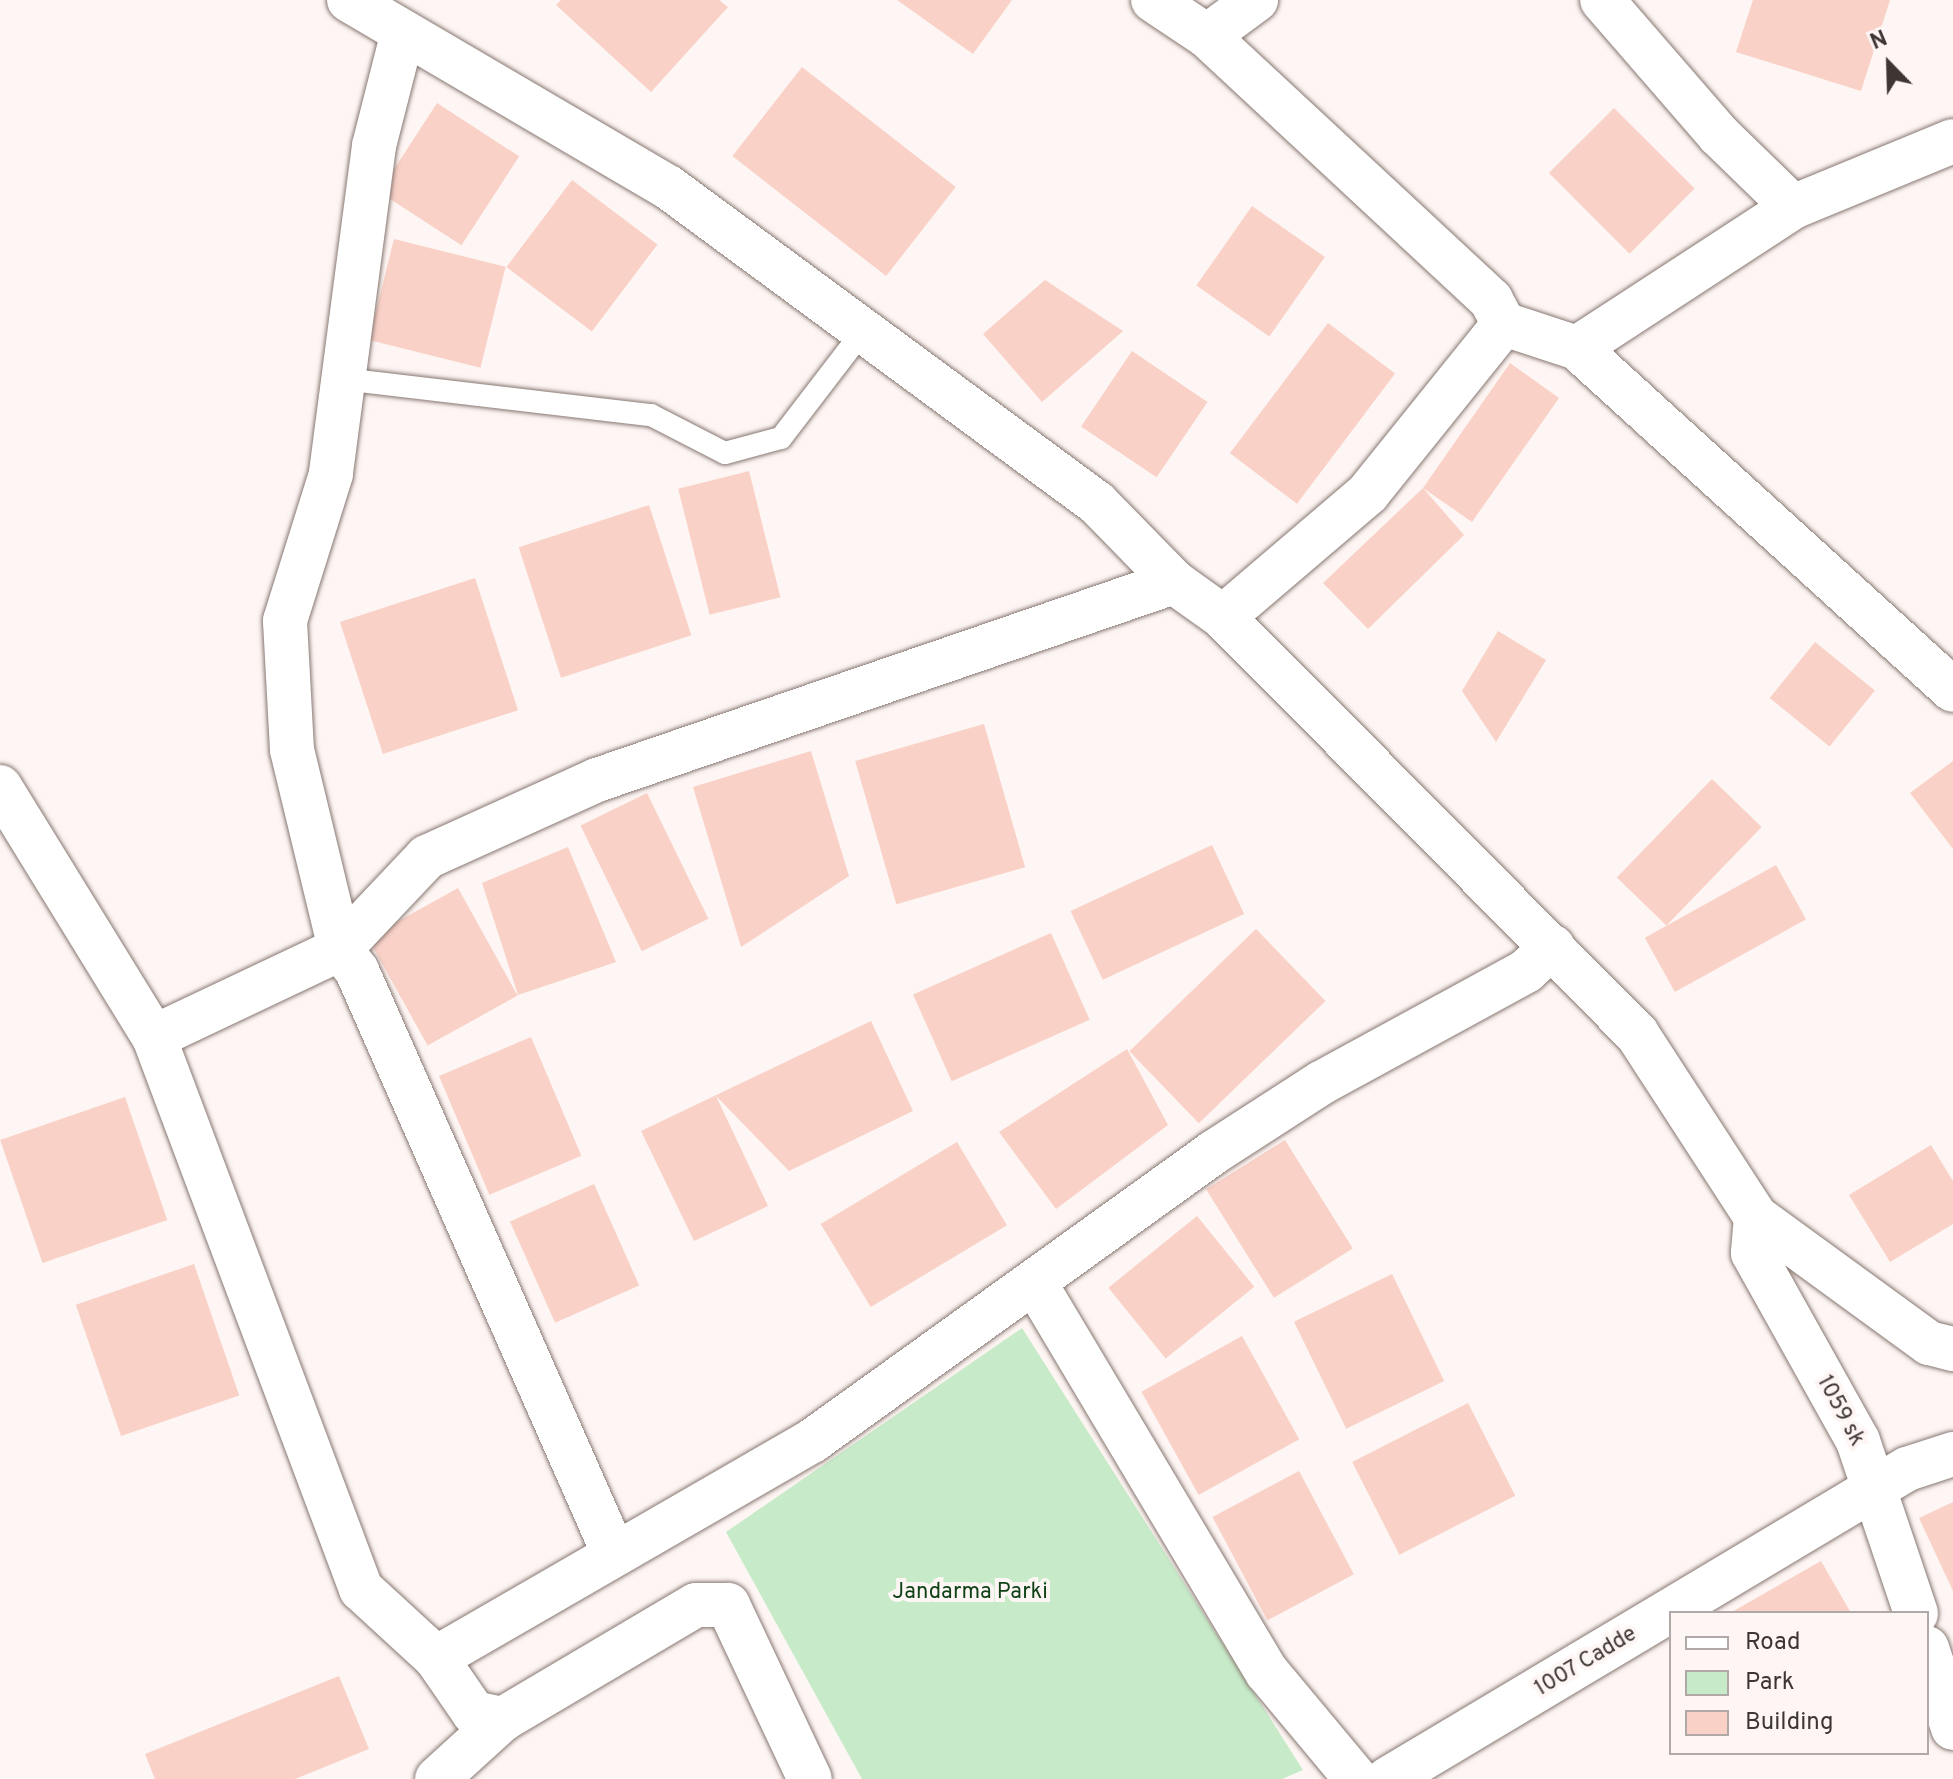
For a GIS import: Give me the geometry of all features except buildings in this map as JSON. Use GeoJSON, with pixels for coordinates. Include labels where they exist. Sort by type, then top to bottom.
{"type":"FeatureCollection","features":[{"type":"Feature","properties":{"kind":"street"},"geometry":{"type":"LineString","coordinates":[[349,0],[668,187],[1097,503],[1174,582],[1223,617],[1637,1034],[1756,1217],[1929,1343],[1953,1349]]}},
{"type":"Feature","properties":{"kind":"street"},"geometry":{"type":"LineString","coordinates":[[1153,0],[1207,36],[1491,300],[1504,324],[1577,348],[1953,690]]}},
{"type":"Feature","properties":{"kind":"street"},"geometry":{"type":"LineString","coordinates":[[1207,36],[1256,0]]}},
{"type":"Feature","properties":{"kind":"street"},"geometry":{"type":"LineString","coordinates":[[1602,0],[1719,135],[1793,207]]}},
{"type":"Feature","properties":{"kind":"street"},"geometry":{"type":"LineString","coordinates":[[403,32],[374,146],[331,474],[285,621],[292,750],[340,949],[364,986],[614,1554]]}},
{"type":"Feature","properties":{"kind":"street"},"geometry":{"type":"LineString","coordinates":[[1577,348],[1793,207],[1953,141]]}},
{"type":"Feature","properties":{"kind":"street"},"geometry":{"type":"LineString","coordinates":[[1223,617],[1368,493],[1504,324]]}},
{"type":"Feature","properties":{"kind":"street"},"geometry":{"type":"LineString","coordinates":[[154,1037],[340,949],[427,857],[597,780],[1174,582]]}},
{"type":"Feature","properties":{"kind":"street"},"geometry":{"type":"LineString","coordinates":[[0,787],[154,1037],[361,1589],[436,1658],[474,1713],[503,1719]]}},
{"type":"Feature","properties":{"kind":"street"},"geometry":{"type":"LineString","coordinates":[[436,1658],[812,1441],[1036,1285],[1241,1135],[1526,971],[1553,947]]}},
{"type":"Feature","properties":{"kind":"street","name":"1059 sk"},"geometry":{"type":"LineString","coordinates":[[1756,1217],[1753,1253],[1858,1441],[1915,1611]]}},
{"type":"Feature","properties":{"kind":"street"},"geometry":{"type":"LineString","coordinates":[[1036,1285],[1267,1672],[1356,1779]]}},
{"type":"Feature","properties":{"kind":"street","name":"1007 Cadde"},"geometry":{"type":"LineString","coordinates":[[1672,1611],[1907,1469],[1953,1454]]}},
{"type":"Feature","properties":{"kind":"street"},"geometry":{"type":"LineString","coordinates":[[437,1779],[503,1719],[696,1605],[728,1605],[810,1779]]}},
{"type":"Feature","properties":{"kind":"street","name":"1007 Cadde"},"geometry":{"type":"LineString","coordinates":[[1388,1779],[1669,1613]]}},
{"type":"Feature","properties":{"kind":"street"},"geometry":{"type":"LineString","coordinates":[[1929,1654],[1953,1728]]}},
{"type":"Feature","properties":{"kind":"lane"},"geometry":{"type":"LineString","coordinates":[[343,379],[651,415],[725,453],[781,438],[863,331]]}},
{"type":"Feature","properties":{"kind":"green space","name":"Jandarma Parki"},"geometry":{"type":"Polygon","coordinates":[[[1022,1328],[1303,1770],[1282,1779],[862,1779],[726,1532],[1022,1328]]]}}]}
